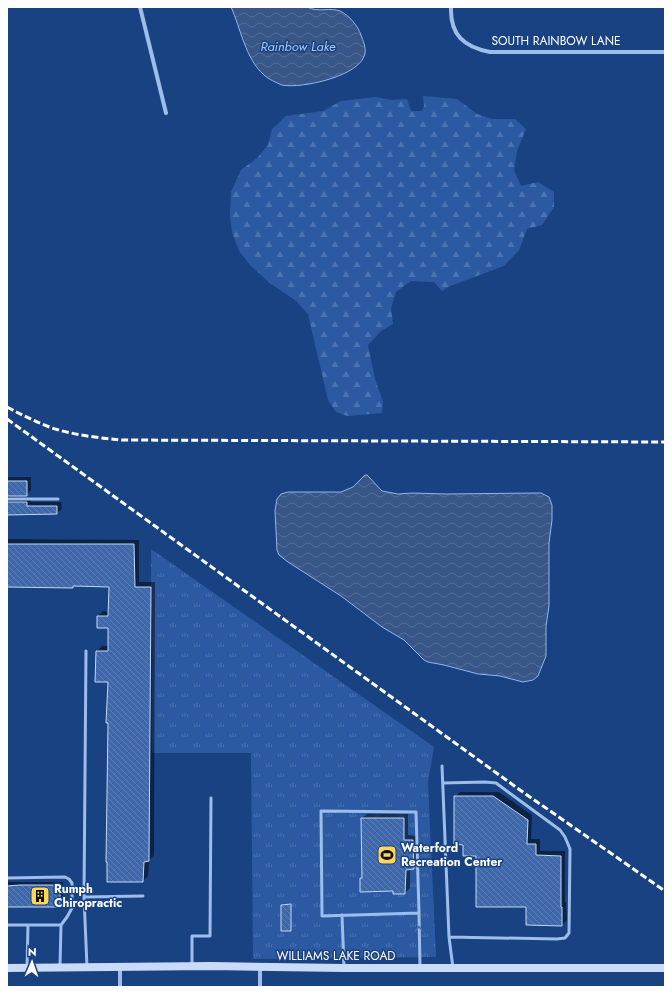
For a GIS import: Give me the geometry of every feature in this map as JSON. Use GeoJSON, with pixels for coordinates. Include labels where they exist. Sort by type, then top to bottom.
{"type":"FeatureCollection","features":[{"type":"Feature","properties":{"kind":"main road","name":"WILLIAMS LAKE ROAD"},"geometry":{"type":"LineString","coordinates":[[7,968],[665,968]]}},
{"type":"Feature","properties":{"kind":"street"},"geometry":{"type":"LineString","coordinates":[[140,7],[166,113]]}},
{"type":"Feature","properties":{"kind":"street","name":"SOUTH RAINBOW LANE"},"geometry":{"type":"LineString","coordinates":[[451,7],[450,17],[454,29],[462,41],[479,50],[490,52],[665,52]]}},
{"type":"Feature","properties":{"kind":"street"},"geometry":{"type":"LineString","coordinates":[[260,967],[260,987]]}},
{"type":"Feature","properties":{"kind":"street"},"geometry":{"type":"LineString","coordinates":[[120,968],[120,987]]}},
{"type":"Feature","properties":{"kind":"lane"},"geometry":{"type":"LineString","coordinates":[[7,499],[58,498]]}},
{"type":"Feature","properties":{"kind":"lane"},"geometry":{"type":"LineString","coordinates":[[86,651],[84,897],[86,968]]}},
{"type":"Feature","properties":{"kind":"lane"},"geometry":{"type":"LineString","coordinates":[[442,766],[444,783],[444,826],[449,937],[453,968]]}},
{"type":"Feature","properties":{"kind":"lane"},"geometry":{"type":"LineString","coordinates":[[444,783],[496,783],[560,830],[566,837],[570,850],[568,933],[565,938],[449,937]]}},
{"type":"Feature","properties":{"kind":"lane"},"geometry":{"type":"LineString","coordinates":[[192,967],[192,936],[210,936],[211,798]]}},
{"type":"Feature","properties":{"kind":"lane"},"geometry":{"type":"LineString","coordinates":[[419,913],[322,916],[321,811],[416,812],[419,913],[420,968]]}},
{"type":"Feature","properties":{"kind":"lane"},"geometry":{"type":"LineString","coordinates":[[7,878],[65,877],[72,883],[72,908],[61,925],[60,968]]}},
{"type":"Feature","properties":{"kind":"lane"},"geometry":{"type":"LineString","coordinates":[[84,897],[143,896]]}},
{"type":"Feature","properties":{"kind":"lane"},"geometry":{"type":"LineString","coordinates":[[342,915],[344,968]]}},
{"type":"Feature","properties":{"kind":"lane"},"geometry":{"type":"LineString","coordinates":[[7,925],[61,925]]}},
{"type":"Feature","properties":{"kind":"lane"},"geometry":{"type":"LineString","coordinates":[[27,968],[28,925]]}},
{"type":"Feature","properties":{"kind":"green space"},"geometry":{"type":"Polygon","coordinates":[[[423,96],[457,99],[477,114],[492,119],[515,119],[526,129],[517,151],[514,170],[521,186],[538,182],[554,192],[554,207],[542,225],[527,229],[519,250],[504,266],[450,286],[442,291],[434,282],[411,281],[396,292],[391,308],[393,324],[381,331],[368,345],[375,379],[383,402],[382,413],[347,416],[336,412],[328,400],[308,314],[295,300],[271,284],[251,266],[239,251],[232,232],[230,216],[231,192],[241,170],[257,158],[268,145],[272,129],[286,116],[323,111],[341,101],[375,97],[392,100],[407,99],[411,111],[422,111],[424,106],[423,96]]]}},
{"type":"Feature","properties":{"kind":"green space","name":"Waterford Recreation Center"},"geometry":{"type":"Polygon","coordinates":[[[151,549],[434,747],[428,782],[436,957],[253,959],[251,753],[152,753],[151,549]]]}},
{"type":"Feature","properties":{"kind":"water","name":"Rainbow Lake"},"geometry":{"type":"Polygon","coordinates":[[[231,7],[307,7],[316,10],[340,11],[350,18],[358,28],[364,44],[365,53],[361,61],[353,68],[330,79],[303,85],[282,85],[266,76],[252,60],[231,7]]]}},
{"type":"Feature","properties":{"kind":"water"},"geometry":{"type":"Polygon","coordinates":[[[365,475],[367,475],[382,491],[398,494],[541,493],[549,497],[552,505],[552,520],[549,543],[549,606],[546,626],[546,656],[538,676],[533,680],[523,682],[500,676],[478,674],[428,662],[424,660],[404,640],[382,627],[341,596],[279,555],[277,550],[275,511],[277,499],[281,494],[288,492],[341,492],[353,487],[365,475]]]}},
{"type":"Feature","properties":{"kind":"building"},"geometry":{"type":"Polygon","coordinates":[[[7,481],[27,481],[27,496],[7,496],[7,481]]]}},
{"type":"Feature","properties":{"kind":"building"},"geometry":{"type":"Polygon","coordinates":[[[7,502],[27,502],[27,506],[57,506],[57,514],[7,515],[7,502]]]}},
{"type":"Feature","properties":{"kind":"building"},"geometry":{"type":"Polygon","coordinates":[[[7,544],[134,544],[135,587],[151,587],[149,861],[144,862],[143,882],[107,882],[108,723],[106,723],[108,682],[95,682],[96,651],[108,651],[108,628],[97,628],[97,616],[108,616],[109,587],[7,587],[7,544]]]}},
{"type":"Feature","properties":{"kind":"building"},"geometry":{"type":"Polygon","coordinates":[[[454,796],[493,796],[528,820],[527,844],[536,844],[536,855],[561,856],[562,926],[526,925],[526,907],[476,907],[476,856],[463,856],[463,845],[454,844],[454,796]]]}},
{"type":"Feature","properties":{"kind":"building","name":"Waterford Recreation Center"},"geometry":{"type":"Polygon","coordinates":[[[361,818],[404,818],[404,840],[413,840],[414,869],[406,870],[405,894],[393,894],[393,891],[360,892],[360,878],[362,878],[361,818]]]}},
{"type":"Feature","properties":{"kind":"building","name":"Rumph Chiropractic"},"geometry":{"type":"Polygon","coordinates":[[[60,885],[60,907],[7,907],[7,886],[60,885]]]}},
{"type":"Feature","properties":{"kind":"building"},"geometry":{"type":"Polygon","coordinates":[[[291,904],[291,931],[281,931],[281,905],[291,904]]]}},
{"type":"Feature","properties":{"kind":"railway"},"geometry":{"type":"LineString","coordinates":[[7,407],[40,423],[69,433],[122,440],[665,442]]}},
{"type":"Feature","properties":{"kind":"railway"},"geometry":{"type":"LineString","coordinates":[[7,419],[520,790],[665,891]]}},
{"type":"Feature","properties":{"kind":"place","name":"Waterford Recreation Center"},"geometry":{"type":"Point","coordinates":[387,855]}},
{"type":"Feature","properties":{"kind":"place","name":"Rumph Chiropractic"},"geometry":{"type":"Point","coordinates":[40,896]}}]}
